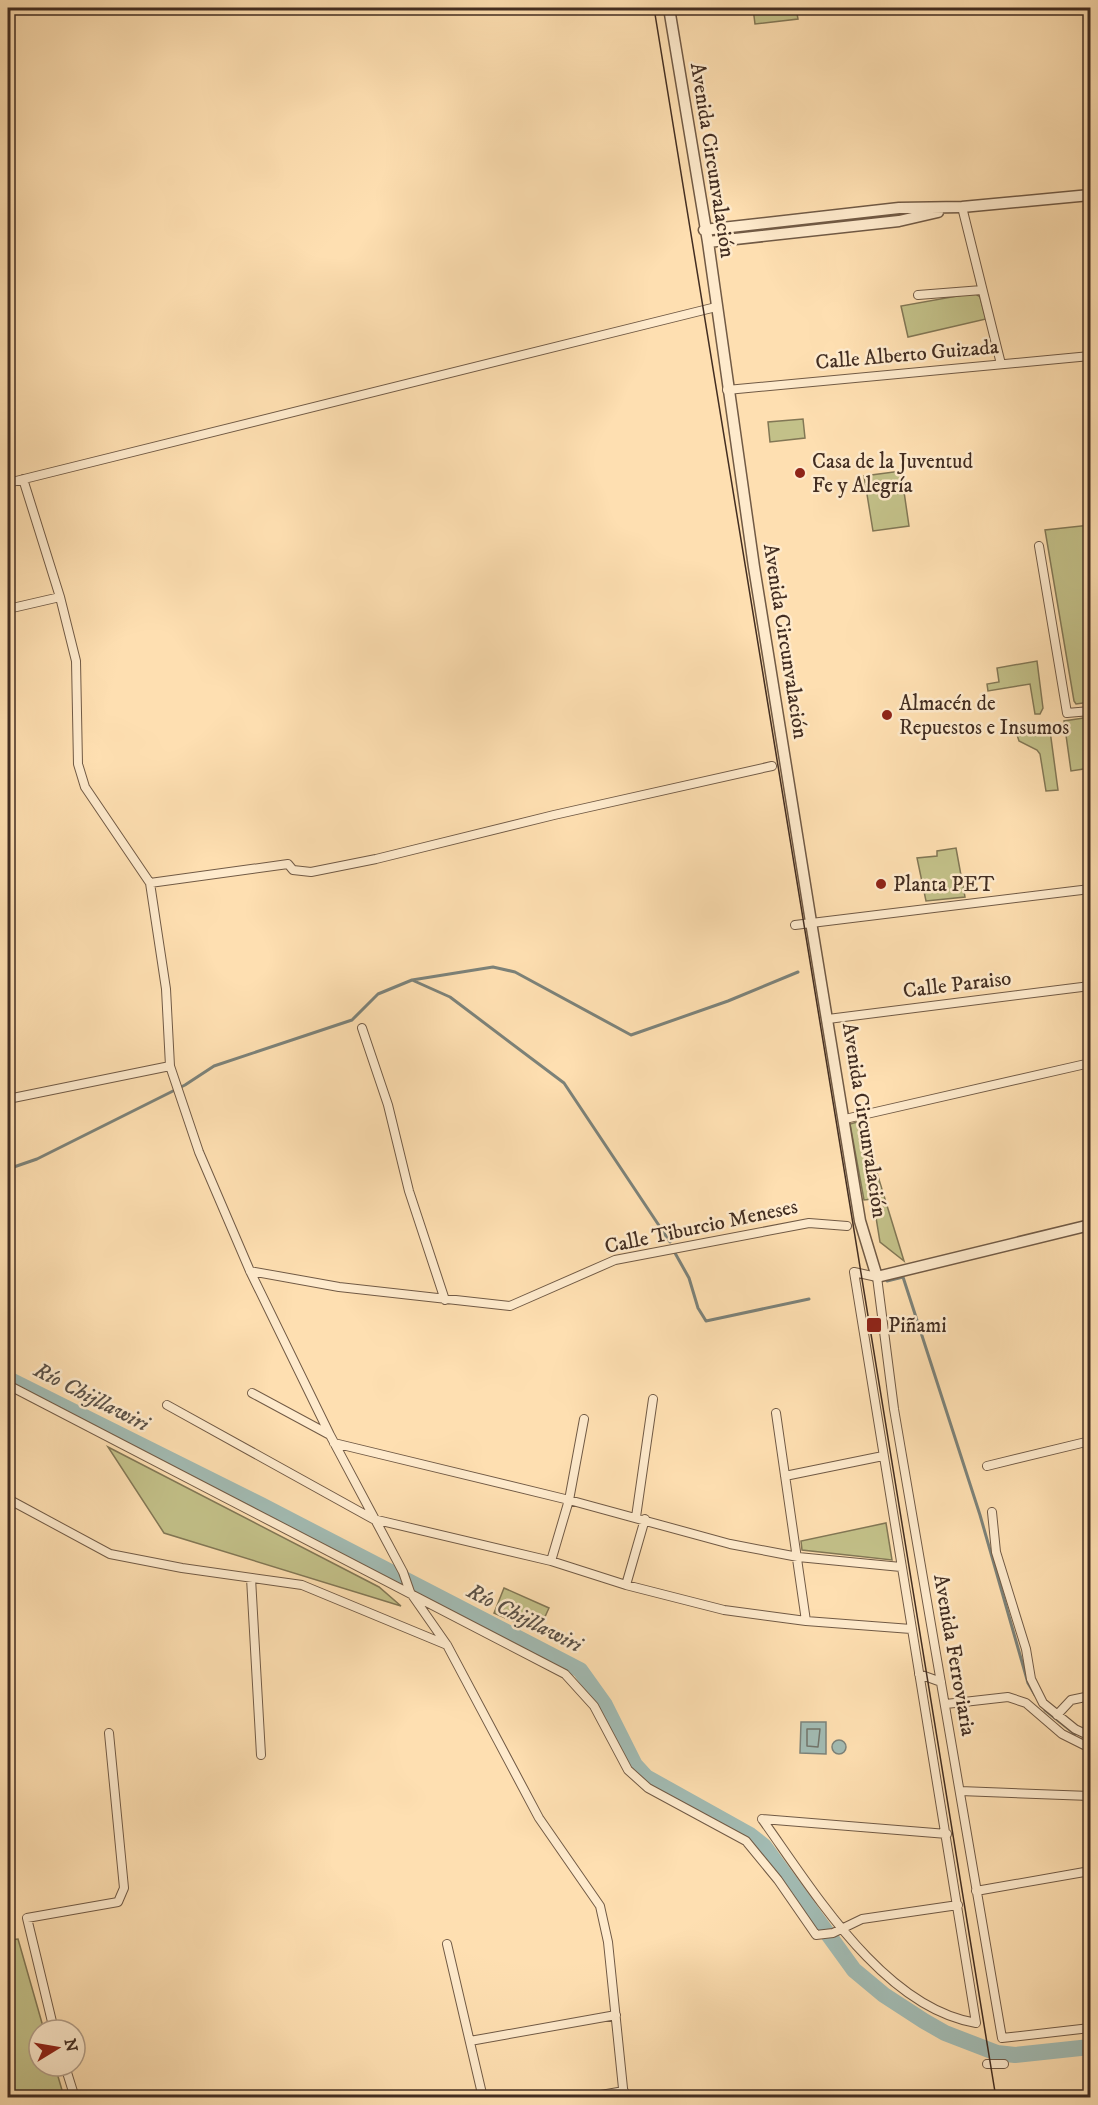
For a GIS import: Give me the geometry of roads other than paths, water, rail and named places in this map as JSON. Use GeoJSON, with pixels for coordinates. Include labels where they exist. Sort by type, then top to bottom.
{"type":"FeatureCollection","features":[{"type":"Feature","properties":{"kind":"street","name":"Avenida Circunvalación"},"geometry":{"type":"LineString","coordinates":[[669,8],[704,230],[708,242],[728,390],[811,921],[846,1119],[860,1221],[877,1277]]}},
{"type":"Feature","properties":{"kind":"street"},"geometry":{"type":"LineString","coordinates":[[704,230],[899,208],[962,207],[1090,195]]}},
{"type":"Feature","properties":{"kind":"street"},"geometry":{"type":"LineString","coordinates":[[708,242],[899,221],[962,207]]}},
{"type":"Feature","properties":{"kind":"street"},"geometry":{"type":"LineString","coordinates":[[962,207],[1001,364]]}},
{"type":"Feature","properties":{"kind":"street"},"geometry":{"type":"LineString","coordinates":[[918,295],[982,290]]}},
{"type":"Feature","properties":{"kind":"street"},"geometry":{"type":"LineString","coordinates":[[8,483],[716,307]]}},
{"type":"Feature","properties":{"kind":"street","name":"Calle Alberto Guizada"},"geometry":{"type":"LineString","coordinates":[[728,390],[1090,357]]}},
{"type":"Feature","properties":{"kind":"street"},"geometry":{"type":"LineString","coordinates":[[22,479],[60,597],[76,661],[78,764],[85,787],[150,883],[166,989],[170,1066],[199,1152],[250,1271],[332,1439],[413,1595],[447,1645],[539,1818],[600,1906],[608,1942],[624,2094],[584,2097]]}},
{"type":"Feature","properties":{"kind":"street"},"geometry":{"type":"LineString","coordinates":[[1039,546],[1067,713],[1090,711]]}},
{"type":"Feature","properties":{"kind":"street"},"geometry":{"type":"LineString","coordinates":[[8,609],[60,597]]}},
{"type":"Feature","properties":{"kind":"street"},"geometry":{"type":"LineString","coordinates":[[150,883],[288,864],[293,870],[322,870],[772,766]]}},
{"type":"Feature","properties":{"kind":"street"},"geometry":{"type":"LineString","coordinates":[[795,925],[811,921],[1090,889]]}},
{"type":"Feature","properties":{"kind":"street","name":"Calle Paraiso"},"geometry":{"type":"LineString","coordinates":[[828,1019],[1090,986]]}},
{"type":"Feature","properties":{"kind":"street"},"geometry":{"type":"LineString","coordinates":[[362,1028],[388,1105],[409,1191],[445,1300]]}},
{"type":"Feature","properties":{"kind":"street"},"geometry":{"type":"LineString","coordinates":[[846,1119],[1090,1063]]}},
{"type":"Feature","properties":{"kind":"street"},"geometry":{"type":"LineString","coordinates":[[8,1099],[170,1066]]}},
{"type":"Feature","properties":{"kind":"street","name":"Calle Tiburcio Meneses"},"geometry":{"type":"LineString","coordinates":[[250,1271],[339,1287],[510,1306],[615,1260],[809,1223],[847,1226]]}},
{"type":"Feature","properties":{"kind":"street"},"geometry":{"type":"LineString","coordinates":[[877,1277],[1090,1225]]}},
{"type":"Feature","properties":{"kind":"street","name":"Avenida Ferroviaria"},"geometry":{"type":"LineString","coordinates":[[837,1930],[876,1966],[924,2004],[953,2020],[976,2024],[947,1834],[918,1674],[854,1272],[877,1277],[894,1409],[1002,2038],[1090,2028]]}},
{"type":"Feature","properties":{"kind":"street"},"geometry":{"type":"LineString","coordinates":[[8,1386],[96,1429],[564,1674],[594,1706],[628,1770],[648,1788],[746,1841],[778,1880],[816,1935],[837,1930],[862,1919],[958,1905]]}},
{"type":"Feature","properties":{"kind":"street"},"geometry":{"type":"LineString","coordinates":[[252,1393],[332,1439],[640,1518],[730,1544],[798,1557],[901,1567]]}},
{"type":"Feature","properties":{"kind":"street"},"geometry":{"type":"LineString","coordinates":[[626,1585],[640,1518],[653,1399]]}},
{"type":"Feature","properties":{"kind":"street"},"geometry":{"type":"LineString","coordinates":[[167,1405],[373,1519],[551,1561],[626,1585],[724,1610],[806,1621],[911,1629]]}},
{"type":"Feature","properties":{"kind":"street"},"geometry":{"type":"LineString","coordinates":[[776,1413],[806,1621]]}},
{"type":"Feature","properties":{"kind":"street"},"geometry":{"type":"LineString","coordinates":[[551,1561],[569,1500],[584,1419]]}},
{"type":"Feature","properties":{"kind":"street"},"geometry":{"type":"LineString","coordinates":[[987,1466],[1090,1441]]}},
{"type":"Feature","properties":{"kind":"street"},"geometry":{"type":"LineString","coordinates":[[784,1476],[883,1456]]}},
{"type":"Feature","properties":{"kind":"street"},"geometry":{"type":"LineString","coordinates":[[8,1498],[110,1554],[182,1568],[302,1586],[447,1645]]}},
{"type":"Feature","properties":{"kind":"street"},"geometry":{"type":"LineString","coordinates":[[992,1512],[996,1552],[1026,1649],[1031,1679],[1043,1704],[1075,1729],[1090,1736]]}},
{"type":"Feature","properties":{"kind":"street"},"geometry":{"type":"LineString","coordinates":[[251,1578],[261,1755]]}},
{"type":"Feature","properties":{"kind":"street"},"geometry":{"type":"LineString","coordinates":[[918,1674],[941,1682]]}},
{"type":"Feature","properties":{"kind":"street"},"geometry":{"type":"LineString","coordinates":[[946,1704],[1008,1696],[1026,1703],[1062,1734],[1090,1748]]}},
{"type":"Feature","properties":{"kind":"street"},"geometry":{"type":"LineString","coordinates":[[1057,1715],[1071,1700],[1090,1696]]}},
{"type":"Feature","properties":{"kind":"street"},"geometry":{"type":"LineString","coordinates":[[51,2018],[27,1918],[118,1902],[124,1888],[109,1733]]}},
{"type":"Feature","properties":{"kind":"street"},"geometry":{"type":"LineString","coordinates":[[960,1791],[1090,1796]]}},
{"type":"Feature","properties":{"kind":"street"},"geometry":{"type":"LineString","coordinates":[[837,1930],[762,1819],[947,1834]]}},
{"type":"Feature","properties":{"kind":"street"},"geometry":{"type":"LineString","coordinates":[[976,1891],[1090,1871]]}},
{"type":"Feature","properties":{"kind":"street"},"geometry":{"type":"LineString","coordinates":[[447,1944],[483,2097]]}},
{"type":"Feature","properties":{"kind":"street"},"geometry":{"type":"LineString","coordinates":[[470,2041],[616,2015]]}},
{"type":"Feature","properties":{"kind":"street"},"geometry":{"type":"LineString","coordinates":[[987,2064],[1004,2064]]}},
{"type":"Feature","properties":{"kind":"street"},"geometry":{"type":"LineString","coordinates":[[69,2078],[75,2097]]}},
{"type":"Feature","properties":{"kind":"water"},"geometry":{"type":"Polygon","coordinates":[[[801,1722],[826,1722],[826,1754],[800,1753],[801,1722]]]}},
{"type":"Feature","properties":{"kind":"water"},"geometry":{"type":"Polygon","coordinates":[[[836,1740],[842,1740],[846,1747],[842,1754],[836,1754],[832,1750],[832,1744],[836,1740]]]}},
{"type":"Feature","properties":{"kind":"waterway"},"geometry":{"type":"LineString","coordinates":[[412,980],[493,967],[515,972],[631,1035],[728,1001],[798,972]]}},
{"type":"Feature","properties":{"kind":"waterway"},"geometry":{"type":"LineString","coordinates":[[8,1169],[37,1159],[185,1085],[214,1066],[352,1020],[378,994],[412,980],[450,997],[564,1083],[670,1242]]}},
{"type":"Feature","properties":{"kind":"waterway"},"geometry":{"type":"LineString","coordinates":[[675,1253],[689,1278],[698,1308],[706,1321],[809,1299]]}},
{"type":"Feature","properties":{"kind":"waterway"},"geometry":{"type":"LineString","coordinates":[[887,1281],[903,1277],[980,1515],[1028,1683],[1035,1695]]}},
{"type":"Feature","properties":{"kind":"waterway","name":"Río Chijllawiri"},"geometry":{"type":"LineString","coordinates":[[8,1379],[261,1505],[580,1670],[605,1705],[635,1765],[646,1777],[750,1835],[764,1846],[854,1970],[884,1995],[924,2021],[945,2033],[997,2053],[1015,2055],[1090,2047]]}},
{"type":"Feature","properties":{"kind":"waterway"},"geometry":{"type":"LineString","coordinates":[[1045,1710],[1075,1734]]}},
{"type":"Feature","properties":{"kind":"tram line"},"geometry":{"type":"LineString","coordinates":[[654,8],[996,2098]]}},
{"type":"Feature","properties":{"kind":"place","name":"Casa de la Juventud Fe y Alegría"},"geometry":{"type":"Point","coordinates":[800,473]}},
{"type":"Feature","properties":{"kind":"place","name":"Almacén de Repuestos e Insumos"},"geometry":{"type":"Point","coordinates":[887,715]}},
{"type":"Feature","properties":{"kind":"place","name":"Planta PET"},"geometry":{"type":"Point","coordinates":[881,884]}},
{"type":"Feature","properties":{"kind":"place","name":"Piñami"},"geometry":{"type":"Point","coordinates":[874,1325]}}]}
